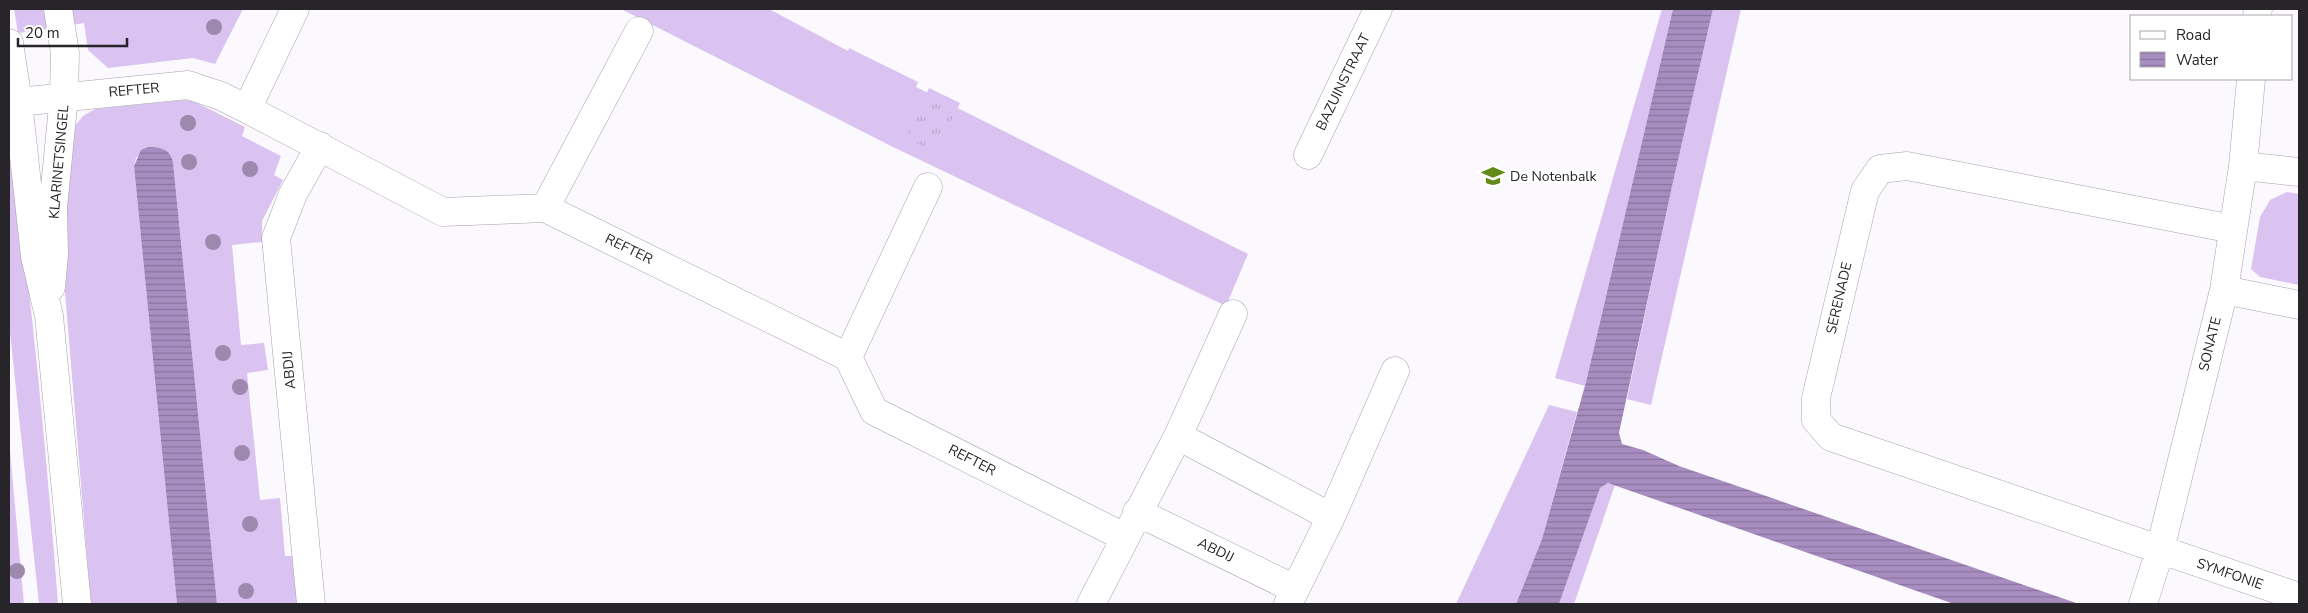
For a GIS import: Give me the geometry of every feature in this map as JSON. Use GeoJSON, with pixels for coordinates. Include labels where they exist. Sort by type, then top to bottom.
{"type":"FeatureCollection","features":[{"type":"Feature","properties":{"kind":"street","name":"KLARINETSINGEL"},"geometry":{"type":"LineString","coordinates":[[49,316],[54,255],[53,208],[64,96],[65,53],[58,9]]}},
{"type":"Feature","properties":{"kind":"street"},"geometry":{"type":"LineString","coordinates":[[246,109],[295,9]]}},
{"type":"Feature","properties":{"kind":"street","name":"BAZUINSTRAAT"},"geometry":{"type":"LineString","coordinates":[[1308,156],[1378,9]]}},
{"type":"Feature","properties":{"kind":"street"},"geometry":{"type":"LineString","coordinates":[[545,208],[639,31]]}},
{"type":"Feature","properties":{"kind":"street","name":"KLARINETSINGEL"},"geometry":{"type":"LineString","coordinates":[[9,43],[18,102],[35,256],[49,316],[77,604]]}},
{"type":"Feature","properties":{"kind":"street","name":"SONATE"},"geometry":{"type":"LineString","coordinates":[[2143,604],[2160,550],[2224,290],[2242,166],[2251,80]]}},
{"type":"Feature","properties":{"kind":"street","name":"REFTER"},"geometry":{"type":"LineString","coordinates":[[18,102],[188,85],[221,96],[320,146],[443,212],[545,208],[848,357],[874,411],[1124,537]]}},
{"type":"Feature","properties":{"kind":"street","name":"ABDIJ"},"geometry":{"type":"LineString","coordinates":[[312,604],[276,238],[293,194],[320,146]]}},
{"type":"Feature","properties":{"kind":"street","name":"SERENADE"},"geometry":{"type":"LineString","coordinates":[[2160,550],[1831,437],[1816,420],[1816,398],[1865,192],[1880,169],[1906,166],[2232,229]]}},
{"type":"Feature","properties":{"kind":"street"},"geometry":{"type":"LineString","coordinates":[[2242,166],[2299,172]]}},
{"type":"Feature","properties":{"kind":"street"},"geometry":{"type":"LineString","coordinates":[[848,357],[928,187]]}},
{"type":"Feature","properties":{"kind":"street"},"geometry":{"type":"LineString","coordinates":[[2224,290],[2299,305]]}},
{"type":"Feature","properties":{"kind":"street"},"geometry":{"type":"LineString","coordinates":[[1091,604],[1124,537],[1178,436],[1233,314]]}},
{"type":"Feature","properties":{"kind":"street","name":"ABDIJ"},"geometry":{"type":"LineString","coordinates":[[1138,512],[1291,597],[1331,517],[1395,371]]}},
{"type":"Feature","properties":{"kind":"street"},"geometry":{"type":"LineString","coordinates":[[1178,436],[1331,517]]}},
{"type":"Feature","properties":{"kind":"street","name":"SYMFONIE"},"geometry":{"type":"LineString","coordinates":[[2160,550],[2299,598]]}},
{"type":"Feature","properties":{"kind":"green space"},"geometry":{"type":"Polygon","coordinates":[[[14,9],[48,9],[51,29],[18,33],[14,9]]]}},
{"type":"Feature","properties":{"kind":"green space"},"geometry":{"type":"Polygon","coordinates":[[[70,9],[243,9],[215,64],[193,58],[108,68],[88,50],[84,23],[73,25],[70,9]]]}},
{"type":"Feature","properties":{"kind":"green space"},"geometry":{"type":"Polygon","coordinates":[[[621,9],[769,9],[848,51],[849,48],[918,82],[916,87],[1248,254],[1226,306],[893,147],[621,9]]]}},
{"type":"Feature","properties":{"kind":"green space"},"geometry":{"type":"Polygon","coordinates":[[[1662,9],[1673,9],[1585,386],[1555,378],[1662,9]]]}},
{"type":"Feature","properties":{"kind":"green space"},"geometry":{"type":"Polygon","coordinates":[[[1713,9],[1741,9],[1651,405],[1627,399],[1673,182],[1713,9]]]}},
{"type":"Feature","properties":{"kind":"green space"},"geometry":{"type":"Polygon","coordinates":[[[929,88],[960,103],[935,152],[906,138],[929,88]]]}},
{"type":"Feature","properties":{"kind":"green space"},"geometry":{"type":"Polygon","coordinates":[[[184,100],[193,101],[245,127],[242,136],[281,156],[274,175],[283,180],[262,221],[262,242],[232,245],[241,345],[264,343],[268,370],[247,373],[260,500],[280,498],[285,556],[292,556],[297,604],[217,604],[173,162],[169,154],[164,150],[148,147],[136,158],[134,166],[177,604],[91,604],[61,244],[74,127],[83,116],[95,109],[184,100]]]}},
{"type":"Feature","properties":{"kind":"green space"},"geometry":{"type":"Polygon","coordinates":[[[9,133],[37,368],[58,604],[39,604],[9,323],[9,133]]]}},
{"type":"Feature","properties":{"kind":"green space"},"geometry":{"type":"Polygon","coordinates":[[[2287,192],[2299,194],[2299,285],[2260,277],[2251,269],[2260,217],[2270,200],[2287,192]]]}},
{"type":"Feature","properties":{"kind":"green space"},"geometry":{"type":"Polygon","coordinates":[[[1549,405],[1577,412],[1542,539],[1516,604],[1456,604],[1549,405]]]}},
{"type":"Feature","properties":{"kind":"green space"},"geometry":{"type":"Polygon","coordinates":[[[9,440],[24,604],[9,604],[9,440]]]}},
{"type":"Feature","properties":{"kind":"green space"},"geometry":{"type":"Polygon","coordinates":[[[1608,483],[1615,485],[1574,604],[1559,604],[1600,488],[1608,483]]]}},
{"type":"Feature","properties":{"kind":"water"},"geometry":{"type":"Polygon","coordinates":[[[1673,9],[1713,9],[1673,182],[1619,433],[1622,444],[1643,450],[1679,466],[2079,604],[1954,604],[1608,483],[1600,488],[1559,604],[1516,604],[1542,539],[1586,382],[1673,9]]]}},
{"type":"Feature","properties":{"kind":"water"},"geometry":{"type":"Polygon","coordinates":[[[148,147],[164,150],[170,154],[173,162],[217,604],[177,604],[134,166],[141,150],[148,147]]]}},
{"type":"Feature","properties":{"kind":"place","name":"De Notenbalk"},"geometry":{"type":"Point","coordinates":[1493,176]}}]}
